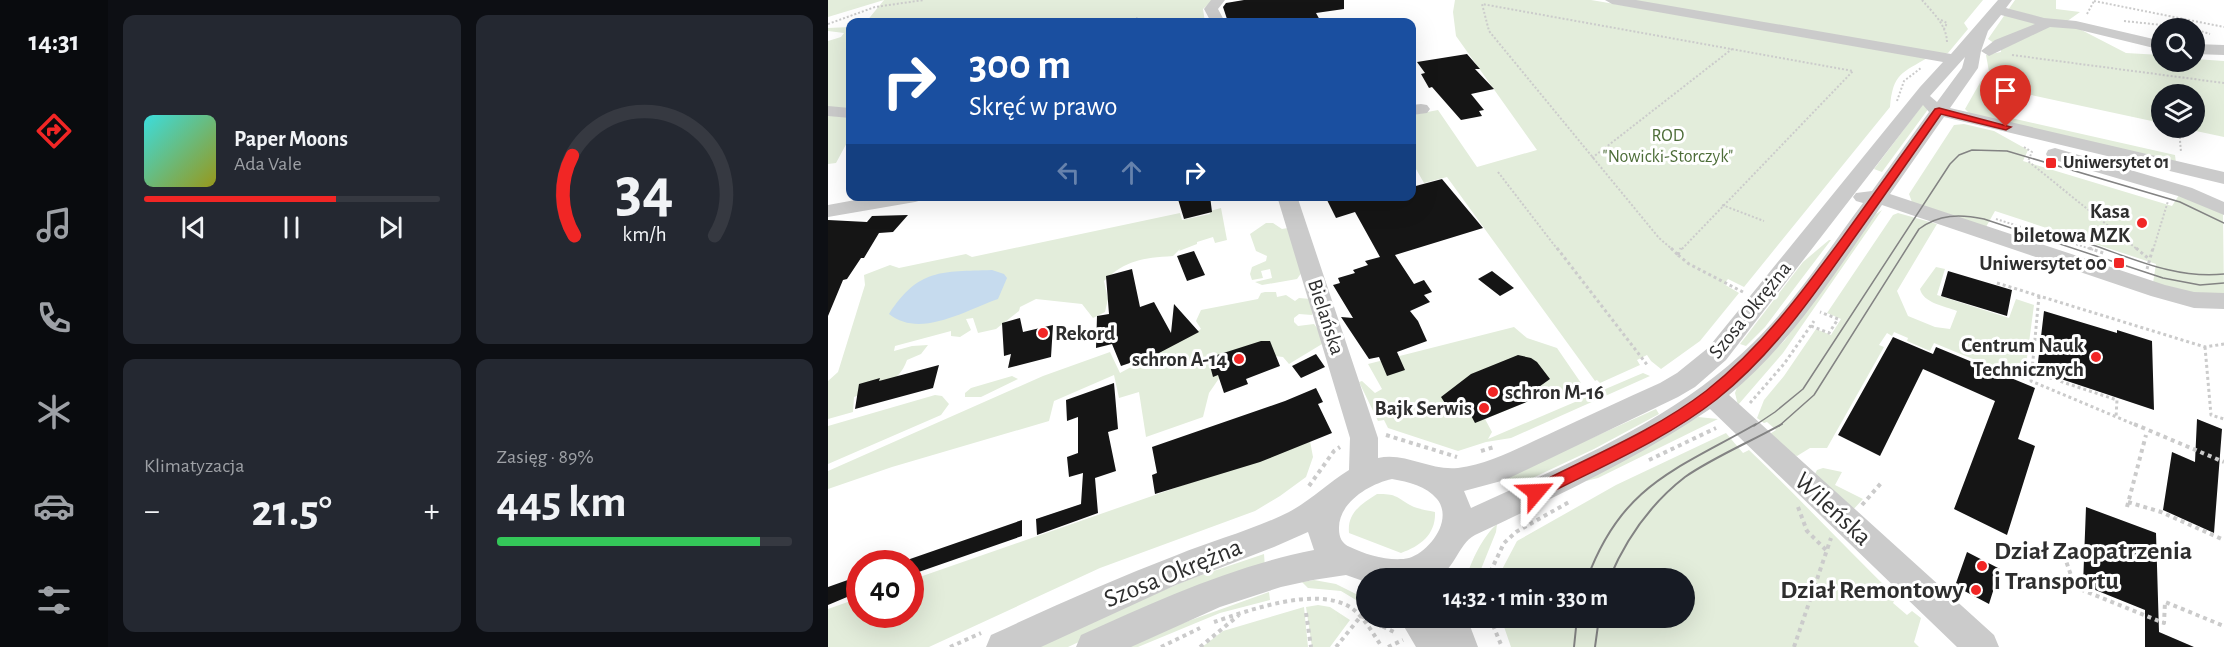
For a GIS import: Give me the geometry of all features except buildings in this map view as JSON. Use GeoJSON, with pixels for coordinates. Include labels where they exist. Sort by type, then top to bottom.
{"type":"FeatureCollection","features":[{"type":"Feature","properties":{"kind":"street"},"geometry":{"type":"LineString","coordinates":[[1215,18],[1211,9],[1218,0]]}},
{"type":"Feature","properties":{"kind":"street"},"geometry":{"type":"LineString","coordinates":[[1612,0],[1949,58]]}},
{"type":"Feature","properties":{"kind":"street"},"geometry":{"type":"LineString","coordinates":[[2002,5],[2044,22],[2076,25],[2151,43]]}},
{"type":"Feature","properties":{"kind":"street","name":"Szosa Okrężna"},"geometry":{"type":"LineString","coordinates":[[1432,479],[1459,480],[1495,472],[1686,380],[1717,354],[1949,58],[1982,28],[2002,5]]}},
{"type":"Feature","properties":{"kind":"street"},"geometry":{"type":"LineString","coordinates":[[1989,51],[2043,26],[2044,22]]}},
{"type":"Feature","properties":{"kind":"street","name":"Szosa Okrężna"},"geometry":{"type":"LineString","coordinates":[[1456,530],[1553,484],[1635,441],[1712,395],[1763,349],[1806,297],[1973,64],[1975,46],[1982,28]]}},
{"type":"Feature","properties":{"kind":"street"},"geometry":{"type":"LineString","coordinates":[[2205,49],[2224,50]]}},
{"type":"Feature","properties":{"kind":"street"},"geometry":{"type":"LineString","coordinates":[[1926,90],[1929,103],[1939,111],[2011,135],[2049,152],[2185,192],[2224,209]]}},
{"type":"Feature","properties":{"kind":"street"},"geometry":{"type":"LineString","coordinates":[[828,111],[846,113]]}},
{"type":"Feature","properties":{"kind":"street"},"geometry":{"type":"LineString","coordinates":[[2011,135],[2224,178]]}},
{"type":"Feature","properties":{"kind":"street"},"geometry":{"type":"LineString","coordinates":[[1834,205],[1865,197],[1878,197],[2145,287],[2194,300],[2224,301]]}},
{"type":"Feature","properties":{"kind":"street"},"geometry":{"type":"LineString","coordinates":[[828,211],[886,201]]}},
{"type":"Feature","properties":{"kind":"street","name":"Bielańska"},"geometry":{"type":"LineString","coordinates":[[1289,201],[1364,438],[1392,467]]}},
{"type":"Feature","properties":{"kind":"street","name":"Wileńska"},"geometry":{"type":"LineString","coordinates":[[1712,395],[1982,647]]}},
{"type":"Feature","properties":{"kind":"street","name":"Bielańska"},"geometry":{"type":"LineString","coordinates":[[1351,484],[1364,438]]}},
{"type":"Feature","properties":{"kind":"street"},"geometry":{"type":"LineString","coordinates":[[1361,568],[1334,555],[1324,537],[1324,524],[1328,511],[1351,484],[1392,467],[1432,479],[1446,486],[1455,501],[1458,516],[1456,530],[1438,568],[1425,566],[1420,568]]}},
{"type":"Feature","properties":{"kind":"street","name":"Szosa Okrężna"},"geometry":{"type":"LineString","coordinates":[[1003,647],[1186,566],[1291,525],[1310,516],[1351,484]]}},
{"type":"Feature","properties":{"kind":"street","name":"Szosa Okrężna"},"geometry":{"type":"LineString","coordinates":[[1093,647],[1145,622],[1244,585],[1296,569],[1345,561]]}},
{"type":"Feature","properties":{"kind":"street"},"geometry":{"type":"LineString","coordinates":[[1454,628],[1461,647]]}},
{"type":"Feature","properties":{"kind":"path"},"geometry":{"type":"LineString","coordinates":[[828,24],[875,7],[924,0]]}},
{"type":"Feature","properties":{"kind":"path"},"geometry":{"type":"LineString","coordinates":[[1922,0],[1947,33],[1949,58]]}},
{"type":"Feature","properties":{"kind":"path"},"geometry":{"type":"LineString","coordinates":[[2094,1],[2224,27]]}},
{"type":"Feature","properties":{"kind":"path"},"geometry":{"type":"LineString","coordinates":[[1678,255],[1683,245],[1853,71],[1482,4],[1489,31],[1659,238],[1678,255],[1689,264],[1745,293]]}},
{"type":"Feature","properties":{"kind":"path"},"geometry":{"type":"LineString","coordinates":[[2116,5],[2122,4]]}},
{"type":"Feature","properties":{"kind":"path"},"geometry":{"type":"LineString","coordinates":[[2116,21],[2151,24]]}},
{"type":"Feature","properties":{"kind":"path"},"geometry":{"type":"LineString","coordinates":[[1592,158],[1732,49]]}},
{"type":"Feature","properties":{"kind":"path"},"geometry":{"type":"LineString","coordinates":[[1989,51],[2058,63],[2224,83]]}},
{"type":"Feature","properties":{"kind":"path"},"geometry":{"type":"LineString","coordinates":[[1896,107],[1898,87],[1909,75],[1926,64]]}},
{"type":"Feature","properties":{"kind":"path"},"geometry":{"type":"LineString","coordinates":[[2011,135],[2031,151],[2028,161],[2149,260]]}},
{"type":"Feature","properties":{"kind":"path"},"geometry":{"type":"LineString","coordinates":[[1498,172],[1648,366]]}},
{"type":"Feature","properties":{"kind":"path"},"geometry":{"type":"LineString","coordinates":[[2145,287],[2149,260],[2169,195]]}},
{"type":"Feature","properties":{"kind":"path"},"geometry":{"type":"LineString","coordinates":[[1722,205],[1764,221]]}},
{"type":"Feature","properties":{"kind":"path"},"geometry":{"type":"LineString","coordinates":[[1997,283],[2205,347],[2224,344]]}},
{"type":"Feature","properties":{"kind":"path"},"geometry":{"type":"LineString","coordinates":[[2039,296],[2031,381],[2224,462]]}},
{"type":"Feature","properties":{"kind":"path"},"geometry":{"type":"LineString","coordinates":[[1811,326],[1829,333],[1838,319],[1820,312]]}},
{"type":"Feature","properties":{"kind":"path"},"geometry":{"type":"LineString","coordinates":[[2205,347],[2211,415],[2224,419]]}},
{"type":"Feature","properties":{"kind":"path"},"geometry":{"type":"LineString","coordinates":[[1743,411],[1791,355]]}},
{"type":"Feature","properties":{"kind":"path"},"geometry":{"type":"LineString","coordinates":[[2031,372],[2117,400],[2116,417]]}},
{"type":"Feature","properties":{"kind":"path"},"geometry":{"type":"LineString","coordinates":[[1648,460],[1725,423]]}},
{"type":"Feature","properties":{"kind":"path"},"geometry":{"type":"LineString","coordinates":[[2146,435],[2128,504],[2161,512],[2224,540]]}},
{"type":"Feature","properties":{"kind":"path"},"geometry":{"type":"LineString","coordinates":[[1490,448],[1498,447]]}},
{"type":"Feature","properties":{"kind":"path"},"geometry":{"type":"LineString","coordinates":[[1492,568],[1504,543],[1516,532],[1579,497]]}},
{"type":"Feature","properties":{"kind":"path"},"geometry":{"type":"LineString","coordinates":[[1797,498],[1798,510],[1806,530],[1826,550]]}},
{"type":"Feature","properties":{"kind":"path"},"geometry":{"type":"LineString","coordinates":[[1794,647],[1829,540]]}},
{"type":"Feature","properties":{"kind":"path"},"geometry":{"type":"LineString","coordinates":[[2064,555],[2075,586],[2164,623],[2164,602],[2224,626]]}},
{"type":"Feature","properties":{"kind":"path"},"geometry":{"type":"LineString","coordinates":[[1212,622],[1243,612],[1319,597],[1336,599],[1356,613]]}},
{"type":"Feature","properties":{"kind":"path"},"geometry":{"type":"LineString","coordinates":[[1200,647],[1243,612]]}},
{"type":"Feature","properties":{"kind":"path"},"geometry":{"type":"LineString","coordinates":[[1306,613],[1311,647]]}},
{"type":"Feature","properties":{"kind":"path"},"geometry":{"type":"LineString","coordinates":[[1336,647],[1356,622]]}},
{"type":"Feature","properties":{"kind":"path"},"geometry":{"type":"LineString","coordinates":[[1161,647],[1202,627]]}},
{"type":"Feature","properties":{"kind":"path"},"geometry":{"type":"LineString","coordinates":[[1369,628],[1382,647]]}},
{"type":"Feature","properties":{"kind":"path"},"geometry":{"type":"LineString","coordinates":[[1400,628],[1420,634]]}},
{"type":"Feature","properties":{"kind":"path"},"geometry":{"type":"LineString","coordinates":[[1494,628],[1502,647]]}},
{"type":"Feature","properties":{"kind":"green space"},"geometry":{"type":"Polygon","coordinates":[[[828,0],[884,0],[828,17],[828,0]]]}},
{"type":"Feature","properties":{"kind":"green space"},"geometry":{"type":"Polygon","coordinates":[[[884,0],[1213,0],[1203,9],[1204,18],[869,18],[884,0]]]}},
{"type":"Feature","properties":{"kind":"green space","name":"ROD \"Nowicki-Storczyk\""},"geometry":{"type":"Polygon","coordinates":[[[1455,0],[1591,0],[1929,57],[1900,75],[1891,96],[1890,107],[1744,287],[1728,279],[1724,284],[1739,293],[1700,341],[1661,369],[1647,355],[1637,360],[1640,365],[1600,383],[1595,381],[1447,177],[1424,183],[1416,169],[1416,114],[1438,110],[1477,167],[1537,150],[1456,36],[1453,12],[1455,0]]]}},
{"type":"Feature","properties":{"kind":"green space"},"geometry":{"type":"Polygon","coordinates":[[[1623,0],[1983,0],[1964,23],[1968,29],[1948,53],[1944,54],[1623,0]]]}},
{"type":"Feature","properties":{"kind":"green space"},"geometry":{"type":"Polygon","coordinates":[[[2015,0],[2056,0],[2056,9],[2080,12],[2066,22],[2126,53],[2151,54],[2151,72],[2205,72],[2205,60],[2224,61],[2224,137],[2205,133],[2205,84],[2151,84],[2151,121],[1994,87],[1988,101],[1997,109],[2012,114],[2011,118],[2175,155],[2176,163],[1971,115],[1965,109],[1981,81],[1990,77],[1986,55],[2001,52],[2001,48],[1988,39],[2015,0]]]}},
{"type":"Feature","properties":{"kind":"green space"},"geometry":{"type":"Polygon","coordinates":[[[846,27],[846,109],[828,108],[828,41],[841,37],[844,33],[828,31],[828,28],[846,27]]]}},
{"type":"Feature","properties":{"kind":"green space"},"geometry":{"type":"Polygon","coordinates":[[[1924,103],[1929,108],[1882,172],[1874,169],[1924,103]]]}},
{"type":"Feature","properties":{"kind":"green space"},"geometry":{"type":"Polygon","coordinates":[[[828,113],[846,115],[846,144],[836,163],[828,164],[828,113]]]}},
{"type":"Feature","properties":{"kind":"green space"},"geometry":{"type":"Polygon","coordinates":[[[1964,124],[1994,131],[2028,150],[2023,161],[2172,206],[2179,195],[2223,214],[2224,294],[2183,292],[2153,283],[2156,264],[1995,211],[1986,227],[1913,205],[1909,194],[1954,125],[1964,124]]]}},
{"type":"Feature","properties":{"kind":"green space"},"geometry":{"type":"Polygon","coordinates":[[[1221,208],[1227,240],[1215,243],[1213,237],[1179,251],[1180,249],[1173,256],[1143,259],[1127,264],[1104,281],[1108,299],[1105,312],[1093,318],[1082,304],[1036,299],[1020,307],[1019,311],[996,329],[978,333],[973,318],[966,319],[971,330],[960,337],[951,336],[951,331],[895,346],[894,351],[928,345],[921,354],[907,360],[892,381],[878,389],[854,397],[853,412],[828,419],[828,381],[838,372],[865,285],[864,275],[890,265],[899,268],[966,254],[972,257],[1180,213],[1182,220],[1210,214],[1210,211],[1221,208]]]}},
{"type":"Feature","properties":{"kind":"green space"},"geometry":{"type":"Polygon","coordinates":[[[1882,210],[1783,353],[1738,405],[1735,393],[1738,385],[1785,340],[1876,214],[1882,210]]]}},
{"type":"Feature","properties":{"kind":"green space"},"geometry":{"type":"Polygon","coordinates":[[[1898,213],[1937,224],[1897,291],[1908,316],[1935,327],[1950,329],[1957,311],[1930,301],[1925,298],[1920,289],[1936,267],[1945,269],[1937,295],[2009,318],[2016,299],[2034,305],[2024,380],[1934,343],[1930,351],[1907,341],[1908,338],[1894,332],[1892,336],[1887,333],[1879,345],[1884,347],[1827,448],[1810,448],[1797,456],[1791,454],[1768,435],[1776,430],[1767,422],[1764,423],[1757,418],[1764,400],[1784,376],[1816,329],[1831,335],[1841,319],[1827,313],[1893,215],[1898,213]]]}},
{"type":"Feature","properties":{"kind":"green space"},"geometry":{"type":"Polygon","coordinates":[[[1266,223],[1273,223],[1282,229],[1288,228],[1302,272],[1297,279],[1262,285],[1255,282],[1272,278],[1270,269],[1261,271],[1263,278],[1252,280],[1250,274],[1252,267],[1266,261],[1267,256],[1256,251],[1250,234],[1266,223]]]}},
{"type":"Feature","properties":{"kind":"green space"},"geometry":{"type":"Polygon","coordinates":[[[1831,240],[1765,327],[1746,346],[1740,344],[1803,262],[1831,240]]]}},
{"type":"Feature","properties":{"kind":"green space"},"geometry":{"type":"Polygon","coordinates":[[[1276,292],[1277,297],[1286,295],[1295,301],[1299,298],[1311,299],[1315,308],[1312,315],[1299,314],[1294,318],[1294,322],[1298,326],[1314,324],[1327,341],[1289,364],[1283,357],[1275,356],[1222,374],[1209,393],[1203,417],[1146,437],[1139,392],[1119,398],[1114,375],[1054,401],[1049,421],[892,467],[828,489],[828,471],[1043,376],[1110,352],[1120,373],[1201,329],[1196,321],[1201,310],[1258,299],[1261,293],[1276,292]]]}},
{"type":"Feature","properties":{"kind":"green space"},"geometry":{"type":"Polygon","coordinates":[[[1514,327],[1527,338],[1557,348],[1581,383],[1561,393],[1541,396],[1485,419],[1492,432],[1488,439],[1643,373],[1650,376],[1511,438],[1486,442],[1458,451],[1388,428],[1384,420],[1378,421],[1359,382],[1362,381],[1375,393],[1382,389],[1368,364],[1514,327]]]}},
{"type":"Feature","properties":{"kind":"green space"},"geometry":{"type":"Polygon","coordinates":[[[1012,376],[1018,379],[981,397],[965,397],[965,393],[971,388],[1012,376]]]}},
{"type":"Feature","properties":{"kind":"green space"},"geometry":{"type":"Polygon","coordinates":[[[935,395],[942,396],[949,404],[941,415],[828,464],[828,426],[935,395]]]}},
{"type":"Feature","properties":{"kind":"green space"},"geometry":{"type":"Polygon","coordinates":[[[1656,409],[1659,414],[1594,449],[1511,488],[1505,477],[1656,409]]]}},
{"type":"Feature","properties":{"kind":"green space"},"geometry":{"type":"Polygon","coordinates":[[[1698,417],[1718,419],[1598,478],[1586,481],[1698,417]]]}},
{"type":"Feature","properties":{"kind":"green space"},"geometry":{"type":"Polygon","coordinates":[[[1726,433],[1743,453],[1749,450],[1896,597],[1893,603],[1907,615],[1912,611],[1921,618],[1914,642],[1919,647],[1511,647],[1504,628],[1695,628],[1695,568],[1503,568],[1517,541],[1616,485],[1726,433]]]}},
{"type":"Feature","properties":{"kind":"green space"},"geometry":{"type":"Polygon","coordinates":[[[1310,441],[1313,457],[1306,477],[1255,511],[1100,568],[929,647],[828,647],[828,609],[846,603],[846,628],[924,628],[924,575],[1310,441]]]}},
{"type":"Feature","properties":{"kind":"green space"},"geometry":{"type":"Polygon","coordinates":[[[1823,468],[1842,472],[1835,485],[1863,499],[1851,512],[1814,476],[1817,470],[1823,468]]]}},
{"type":"Feature","properties":{"kind":"green space"},"geometry":{"type":"Polygon","coordinates":[[[1377,494],[1392,495],[1416,508],[1435,512],[1433,527],[1421,543],[1401,553],[1349,533],[1350,519],[1353,514],[1377,494]]]}},
{"type":"Feature","properties":{"kind":"green space"},"geometry":{"type":"Polygon","coordinates":[[[1497,524],[1481,568],[1470,568],[1478,549],[1497,524]]]}},
{"type":"Feature","properties":{"kind":"green space"},"geometry":{"type":"Polygon","coordinates":[[[1264,554],[1265,568],[1157,606],[1068,647],[1031,647],[1190,579],[1264,554]]]}},
{"type":"Feature","properties":{"kind":"green space"},"geometry":{"type":"Polygon","coordinates":[[[1314,580],[1336,584],[1356,594],[1356,600],[1341,591],[1308,588],[1302,582],[1314,580]]]}},
{"type":"Feature","properties":{"kind":"green space"},"geometry":{"type":"Polygon","coordinates":[[[1269,592],[1270,600],[1220,613],[1138,647],[1128,647],[1180,624],[1269,592]]]}},
{"type":"Feature","properties":{"kind":"green space"},"geometry":{"type":"Polygon","coordinates":[[[1318,605],[1330,607],[1350,620],[1330,647],[1312,647],[1306,607],[1318,605]]]}},
{"type":"Feature","properties":{"kind":"green space"},"geometry":{"type":"Polygon","coordinates":[[[1304,607],[1308,647],[1202,647],[1223,631],[1304,607]]]}},
{"type":"Feature","properties":{"kind":"water"},"geometry":{"type":"Polygon","coordinates":[[[992,270],[1004,274],[1007,278],[998,299],[958,315],[929,323],[915,324],[901,321],[889,314],[900,299],[921,280],[959,271],[992,270]]]}},
{"type":"Feature","properties":{"kind":"tram line"},"geometry":{"type":"LineString","coordinates":[[1754,426],[1803,389],[1950,164],[1959,155],[1972,150],[2007,151],[2180,202],[2224,223]]}},
{"type":"Feature","properties":{"kind":"tram line"},"geometry":{"type":"LineString","coordinates":[[1780,425],[1814,395],[1919,229],[1934,220],[1950,216],[1984,219],[2163,278],[2200,285],[2224,283]]}},
{"type":"Feature","properties":{"kind":"tram line"},"geometry":{"type":"LineString","coordinates":[[2090,244],[2172,271],[2206,275],[2224,274]]}},
{"type":"Feature","properties":{"kind":"tram line"},"geometry":{"type":"LineString","coordinates":[[1592,568],[1601,547],[1617,521],[1635,500],[1677,468],[1756,424]]}},
{"type":"Feature","properties":{"kind":"tram line"},"geometry":{"type":"LineString","coordinates":[[1614,568],[1640,523],[1672,487],[1707,463],[1780,425]]}},
{"type":"Feature","properties":{"kind":"tram line"},"geometry":{"type":"LineString","coordinates":[[1574,647],[1576,628]]}},
{"type":"Feature","properties":{"kind":"tram line"},"geometry":{"type":"LineString","coordinates":[[1595,647],[1598,628]]}},
{"type":"Feature","properties":{"kind":"place","name":"Uniwersytet 01"},"geometry":{"type":"Point","coordinates":[2051,163]}},
{"type":"Feature","properties":{"kind":"place","name":"Kasa biletowa MZK"},"geometry":{"type":"Point","coordinates":[2142,223]}},
{"type":"Feature","properties":{"kind":"place","name":"Uniwersytet 00"},"geometry":{"type":"Point","coordinates":[2119,263]}},
{"type":"Feature","properties":{"kind":"place","name":"Rekord"},"geometry":{"type":"Point","coordinates":[1043,333]}},
{"type":"Feature","properties":{"kind":"place","name":"Centrum Nauk Technicznych"},"geometry":{"type":"Point","coordinates":[2096,357]}},
{"type":"Feature","properties":{"kind":"place","name":"schron A-14"},"geometry":{"type":"Point","coordinates":[1239,359]}},
{"type":"Feature","properties":{"kind":"place","name":"schron M-16"},"geometry":{"type":"Point","coordinates":[1493,392]}},
{"type":"Feature","properties":{"kind":"place","name":"Bajk Serwis"},"geometry":{"type":"Point","coordinates":[1484,408]}},
{"type":"Feature","properties":{"kind":"place","name":"Dział Zaopatrzenia i Transportu"},"geometry":{"type":"Point","coordinates":[1982,566]}},
{"type":"Feature","properties":{"kind":"place","name":"Dział Remontowy"},"geometry":{"type":"Point","coordinates":[1976,590]}},
{"type":"Feature","properties":{"kind":"route"},"geometry":{"type":"LineString","coordinates":[[1536,492],[1647,435],[1688,411],[1712,395],[1763,349],[1806,297],[1939,111],[2006,127]]}}]}
